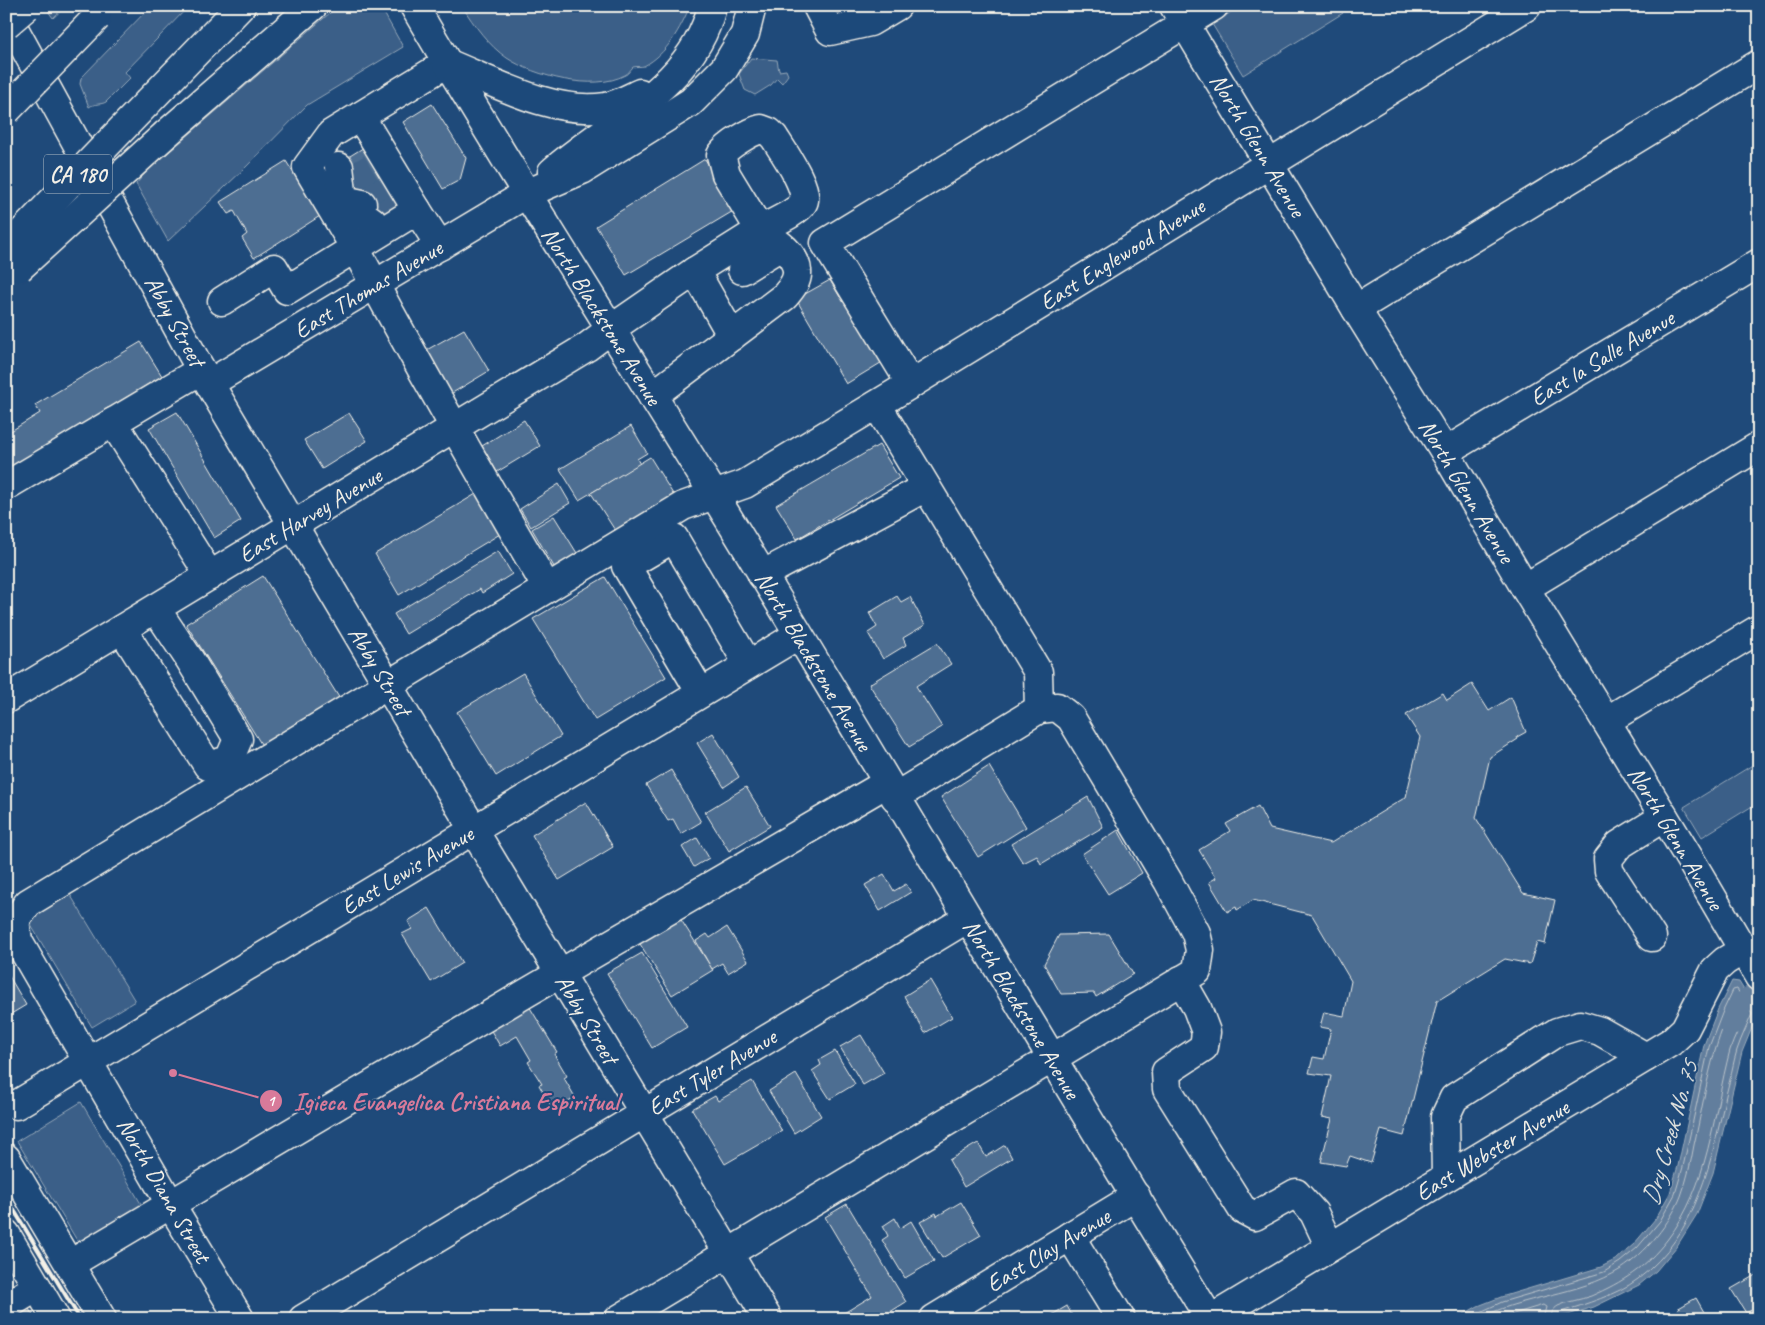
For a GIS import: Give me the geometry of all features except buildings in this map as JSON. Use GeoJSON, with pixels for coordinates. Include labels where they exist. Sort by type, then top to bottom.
{"type":"FeatureCollection","features":[{"type":"Feature","properties":{"kind":"main road"},"geometry":{"type":"LineString","coordinates":[[6,24],[27,6]]}},
{"type":"Feature","properties":{"kind":"main road","name":"CA 180"},"geometry":{"type":"LineString","coordinates":[[10,261],[148,102],[241,6]]}},
{"type":"Feature","properties":{"kind":"main road"},"geometry":{"type":"LineString","coordinates":[[10,261],[166,134],[313,6]]}},
{"type":"Feature","properties":{"kind":"main road","name":"North Blackstone Avenue"},"geometry":{"type":"LineString","coordinates":[[414,6],[526,194],[714,494],[1210,1319]]}},
{"type":"Feature","properties":{"kind":"main road"},"geometry":{"type":"LineString","coordinates":[[526,194],[572,154],[643,104],[664,85],[685,62],[702,35],[712,6]]}},
{"type":"Feature","properties":{"kind":"main road"},"geometry":{"type":"LineString","coordinates":[[526,194],[582,170],[691,102],[724,69],[745,34],[752,6]]}},
{"type":"Feature","properties":{"kind":"main road"},"geometry":{"type":"LineString","coordinates":[[817,6],[830,31],[870,22],[896,6]]}},
{"type":"Feature","properties":{"kind":"main road"},"geometry":{"type":"LineString","coordinates":[[912,384],[825,243],[1180,15],[1214,6]]}},
{"type":"Feature","properties":{"kind":"main road","name":"East Englewood Avenue"},"geometry":{"type":"LineString","coordinates":[[621,556],[683,506],[745,484],[912,384],[1527,6]]}},
{"type":"Feature","properties":{"kind":"main road"},"geometry":{"type":"LineString","coordinates":[[6,111],[102,12]]}},
{"type":"Feature","properties":{"kind":"main road","name":"Abby Street"},"geometry":{"type":"LineString","coordinates":[[6,14],[206,377],[473,830],[768,1319]]}},
{"type":"Feature","properties":{"kind":"main road","name":"North Glenn Avenue"},"geometry":{"type":"LineString","coordinates":[[1180,15],[1664,816],[1752,966]]}},
{"type":"Feature","properties":{"kind":"main road"},"geometry":{"type":"LineString","coordinates":[[547,588],[454,428],[355,248],[349,197],[308,167],[331,134],[447,63],[537,99],[561,106],[583,108],[606,107],[624,101],[660,81],[685,62]]}},
{"type":"Feature","properties":{"kind":"main road"},"geometry":{"type":"LineString","coordinates":[[1356,309],[1759,64]]}},
{"type":"Feature","properties":{"kind":"main road"},"geometry":{"type":"LineString","coordinates":[[360,116],[390,180],[440,246]]}},
{"type":"Feature","properties":{"kind":"main road"},"geometry":{"type":"LineString","coordinates":[[222,301],[274,268],[287,290],[355,248],[390,180]]}},
{"type":"Feature","properties":{"kind":"main road","name":"East Thomas Avenue"},"geometry":{"type":"LineString","coordinates":[[6,486],[113,422],[206,377],[375,285],[526,194]]}},
{"type":"Feature","properties":{"kind":"main road"},"geometry":{"type":"LineString","coordinates":[[652,396],[785,296],[794,285],[797,271],[792,258],[781,246],[760,230],[718,278]]}},
{"type":"Feature","properties":{"kind":"main road"},"geometry":{"type":"LineString","coordinates":[[718,278],[781,246]]}},
{"type":"Feature","properties":{"kind":"main road","name":"East la Salle Avenue"},"geometry":{"type":"LineString","coordinates":[[1445,452],[1759,263]]}},
{"type":"Feature","properties":{"kind":"main road"},"geometry":{"type":"LineString","coordinates":[[718,278],[732,336]]}},
{"type":"Feature","properties":{"kind":"main road","name":"East Harvey Avenue"},"geometry":{"type":"LineString","coordinates":[[6,699],[587,347],[611,329],[718,278]]}},
{"type":"Feature","properties":{"kind":"main road"},"geometry":{"type":"LineString","coordinates":[[877,405],[1038,672],[1038,709]]}},
{"type":"Feature","properties":{"kind":"main road"},"geometry":{"type":"LineString","coordinates":[[113,422],[210,576]]}},
{"type":"Feature","properties":{"kind":"main road"},"geometry":{"type":"LineString","coordinates":[[1525,588],[1759,446]]}},
{"type":"Feature","properties":{"kind":"main road"},"geometry":{"type":"LineString","coordinates":[[762,575],[926,487]]}},
{"type":"Feature","properties":{"kind":"main road"},"geometry":{"type":"LineString","coordinates":[[89,1061],[12,941],[15,921],[28,903],[547,588],[621,556],[674,538],[748,664]]}},
{"type":"Feature","properties":{"kind":"main road"},"geometry":{"type":"LineString","coordinates":[[621,556],[701,693]]}},
{"type":"Feature","properties":{"kind":"main road"},"geometry":{"type":"LineString","coordinates":[[122,629],[208,766],[229,760],[238,739],[156,608]]}},
{"type":"Feature","properties":{"kind":"main road"},"geometry":{"type":"LineString","coordinates":[[1606,721],[1759,629]]}},
{"type":"Feature","properties":{"kind":"main road","name":"East Lewis Avenue"},"geometry":{"type":"LineString","coordinates":[[16,1105],[798,635]]}},
{"type":"Feature","properties":{"kind":"main road"},"geometry":{"type":"LineString","coordinates":[[70,1264],[560,973],[1038,709],[1057,707],[1071,718],[1168,881],[1196,932],[1200,950],[1189,975],[619,1319]]}},
{"type":"Feature","properties":{"kind":"main road"},"geometry":{"type":"LineString","coordinates":[[1652,937],[1609,871],[1608,859],[1619,846],[1664,816]]}},
{"type":"Feature","properties":{"kind":"main road","name":"East Tyler Avenue"},"geometry":{"type":"LineString","coordinates":[[303,1319],[968,918]]}},
{"type":"Feature","properties":{"kind":"main road","name":"East Webster Avenue"},"geometry":{"type":"LineString","coordinates":[[1210,1319],[1671,1042],[1685,1029],[1715,970],[1725,961],[1752,966]]}},
{"type":"Feature","properties":{"kind":"main road"},"geometry":{"type":"LineString","coordinates":[[1189,975],[1197,1008],[1206,1032],[1204,1047],[1166,1072],[1166,1089],[1242,1209],[1255,1216],[1296,1193],[1314,1213],[1330,1247]]}},
{"type":"Feature","properties":{"kind":"main road"},"geometry":{"type":"LineString","coordinates":[[1446,1177],[1445,1117],[1454,1098],[1558,1032],[1580,1025],[1600,1031],[1646,1057]]}},
{"type":"Feature","properties":{"kind":"main road","name":"North Diana Street"},"geometry":{"type":"LineString","coordinates":[[89,1061],[171,1205],[240,1319]]}},
{"type":"Feature","properties":{"kind":"main road"},"geometry":{"type":"LineString","coordinates":[[6,1158],[102,1319]]}},
{"type":"Feature","properties":{"kind":"main road","name":"East Clay Avenue"},"geometry":{"type":"LineString","coordinates":[[941,1317],[1136,1196]]}},
{"type":"Feature","properties":{"kind":"main road"},"geometry":{"type":"LineString","coordinates":[[6,1234],[56,1319]]}},
{"type":"Feature","properties":{"kind":"main road"},"geometry":{"type":"LineString","coordinates":[[1070,1236],[1121,1319]]}},
{"type":"Feature","properties":{"kind":"main road"},"geometry":{"type":"LineString","coordinates":[[6,1306],[37,1287]]}},
{"type":"Feature","properties":{"kind":"shaded area"},"geometry":{"type":"Polygon","coordinates":[[[48,6],[66,6],[53,18],[46,8],[48,6]]]}},
{"type":"Feature","properties":{"kind":"shaded area"},"geometry":{"type":"Polygon","coordinates":[[[151,6],[189,6],[125,72],[130,78],[106,102],[89,107],[80,84],[81,78],[151,6]]]}},
{"type":"Feature","properties":{"kind":"shaded area"},"geometry":{"type":"Polygon","coordinates":[[[338,6],[380,6],[403,47],[307,105],[244,169],[168,241],[136,184],[148,170],[338,6]]]}},
{"type":"Feature","properties":{"kind":"shaded area"},"geometry":{"type":"Polygon","coordinates":[[[462,6],[690,6],[672,40],[652,61],[644,66],[633,67],[625,75],[612,80],[581,82],[564,80],[532,71],[507,58],[488,41],[462,6]]]}},
{"type":"Feature","properties":{"kind":"shaded area"},"geometry":{"type":"Polygon","coordinates":[[[1241,6],[1339,6],[1343,13],[1243,75],[1212,24],[1241,6]]]}},
{"type":"Feature","properties":{"kind":"shaded area"},"geometry":{"type":"Polygon","coordinates":[[[751,58],[777,60],[779,71],[786,70],[788,75],[782,83],[777,78],[771,85],[755,95],[745,90],[739,74],[751,58]]]}},
{"type":"Feature","properties":{"kind":"shaded area"},"geometry":{"type":"Polygon","coordinates":[[[1759,761],[1759,802],[1702,837],[1684,807],[1759,761]]]}},
{"type":"Feature","properties":{"kind":"shaded area"},"geometry":{"type":"Polygon","coordinates":[[[68,891],[135,1001],[92,1027],[26,917],[68,891]]]}},
{"type":"Feature","properties":{"kind":"shaded area"},"geometry":{"type":"Polygon","coordinates":[[[81,1102],[150,1219],[87,1257],[17,1141],[81,1102]]]}},
{"type":"Feature","properties":{"kind":"water"},"geometry":{"type":"Polygon","coordinates":[[[1732,981],[1739,982],[1758,1013],[1742,1052],[1713,1173],[1697,1214],[1677,1246],[1656,1271],[1639,1285],[1594,1307],[1555,1319],[1455,1319],[1478,1306],[1501,1297],[1601,1267],[1617,1259],[1634,1244],[1656,1218],[1670,1193],[1678,1166],[1704,1045],[1718,1009],[1732,981]]]}},
{"type":"Feature","properties":{"kind":"waterway","name":"Dry Creek No. 75"},"geometry":{"type":"LineString","coordinates":[[1731,1024],[1740,1006],[1759,990]]}},
{"type":"Feature","properties":{"kind":"tunnel"},"geometry":{"type":"LineString","coordinates":[[347,182],[376,165]]}},
{"type":"Feature","properties":{"kind":"tunnel"},"geometry":{"type":"LineString","coordinates":[[362,204],[390,187]]}},
{"type":"Feature","properties":{"kind":"tunnel"},"geometry":{"type":"LineString","coordinates":[[372,221],[401,204]]}},
{"type":"Feature","properties":{"kind":"railway"},"geometry":{"type":"LineString","coordinates":[[6,1197],[80,1319]]}},
{"type":"Feature","properties":{"kind":"place","name":"Igieca Evangelica Cristiana Espiritual"},"geometry":{"type":"Point","coordinates":[173,1073]}}]}
